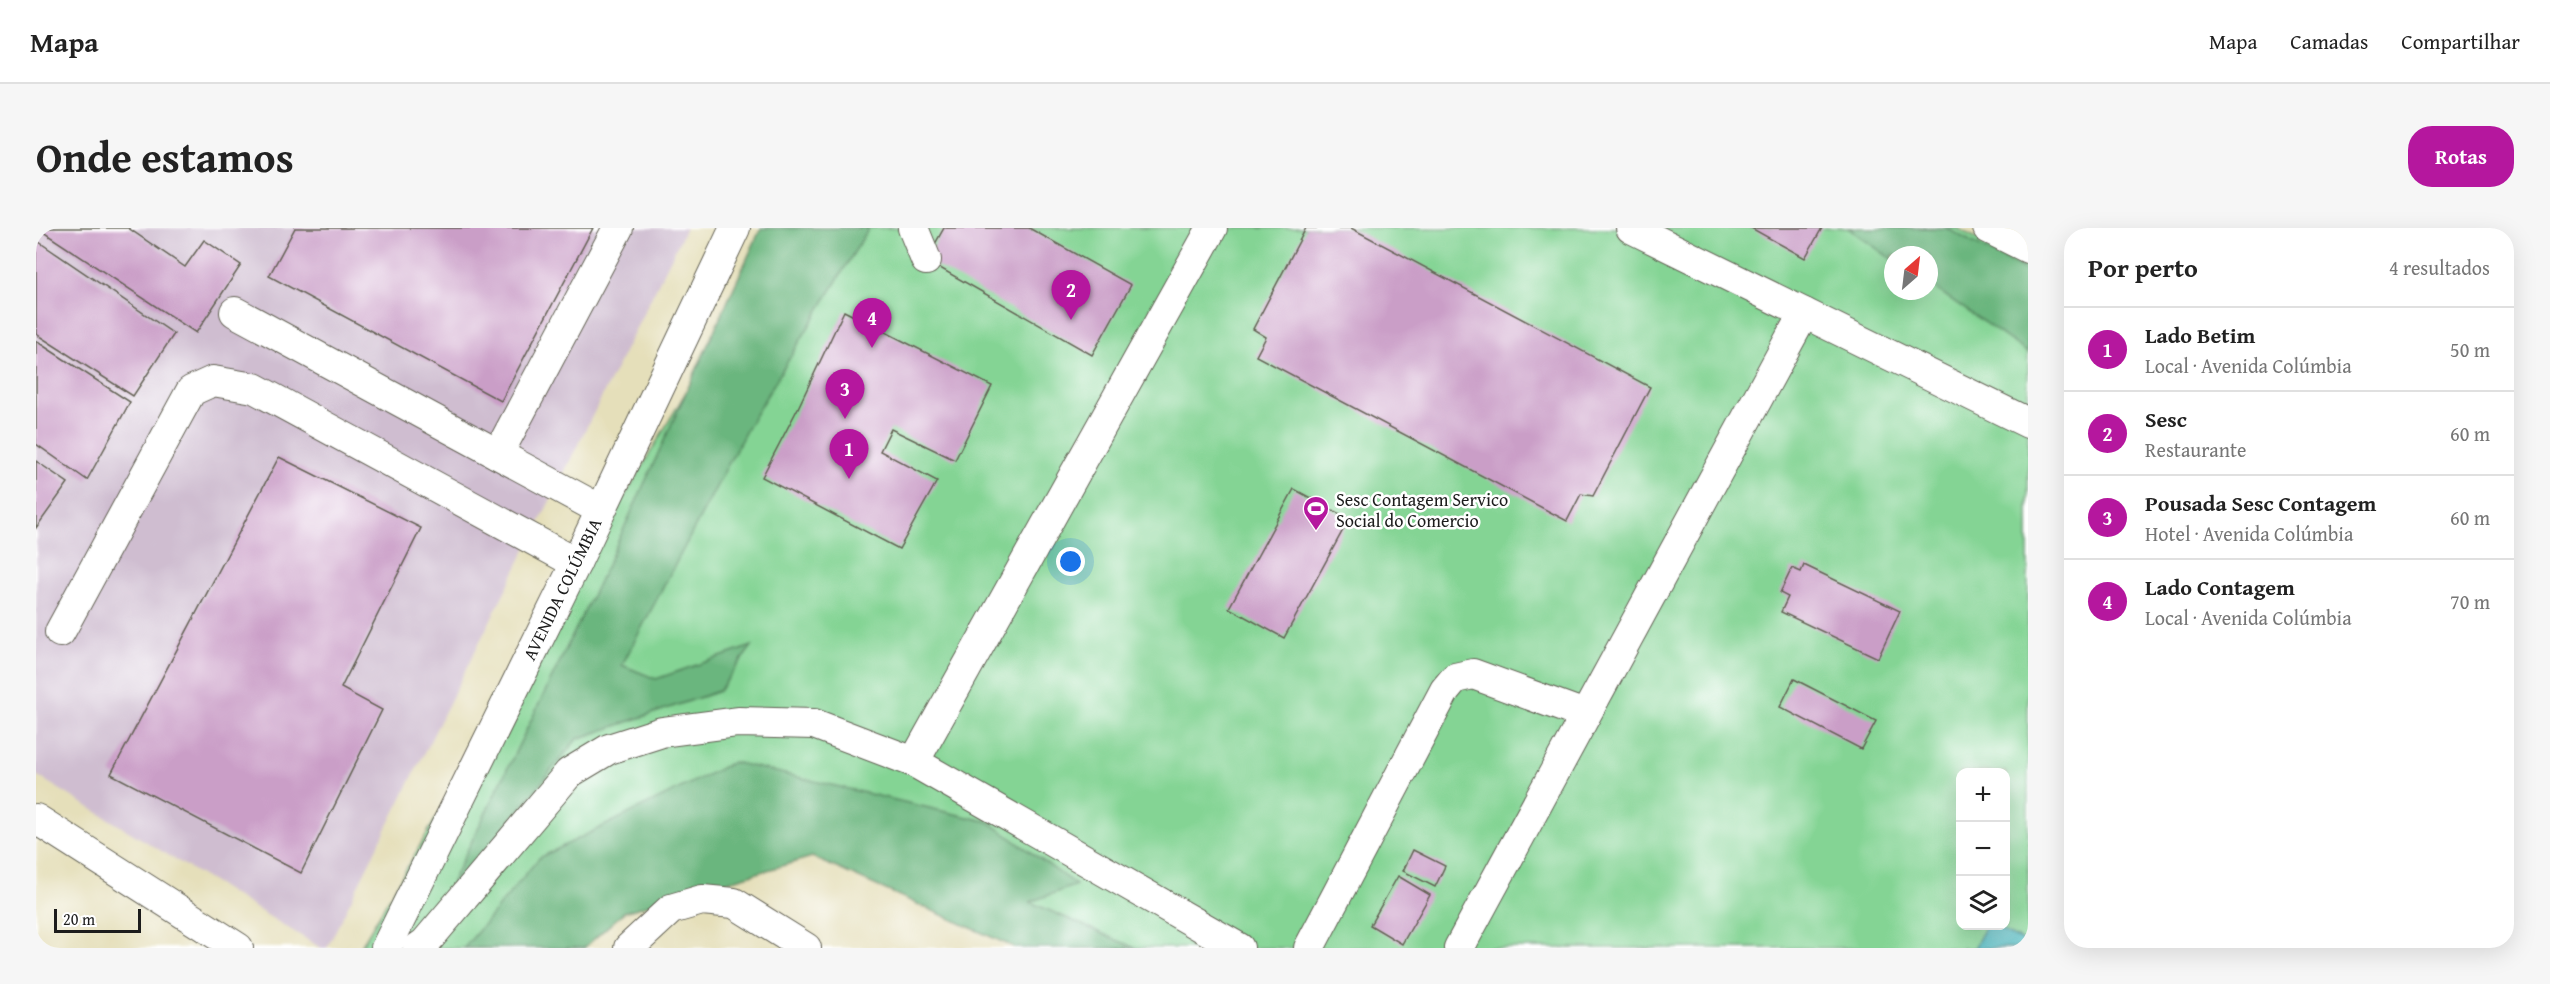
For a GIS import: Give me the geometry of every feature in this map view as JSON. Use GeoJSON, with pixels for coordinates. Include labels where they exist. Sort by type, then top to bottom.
{"type":"FeatureCollection","features":[{"type":"Feature","properties":{"kind":"street"},"geometry":{"type":"LineString","coordinates":[[498,454],[618,228]]}},
{"type":"Feature","properties":{"kind":"street","name":"AVENIDA COLÚMBIA"},"geometry":{"type":"LineString","coordinates":[[386,948],[576,563],[735,228]]}},
{"type":"Feature","properties":{"kind":"street"},"geometry":{"type":"LineString","coordinates":[[913,228],[926,260]]}},
{"type":"Feature","properties":{"kind":"street"},"geometry":{"type":"LineString","coordinates":[[915,762],[1212,228]]}},
{"type":"Feature","properties":{"kind":"street"},"geometry":{"type":"LineString","coordinates":[[1631,228],[2028,423]]}},
{"type":"Feature","properties":{"kind":"street"},"geometry":{"type":"LineString","coordinates":[[1988,228],[2028,248]]}},
{"type":"Feature","properties":{"kind":"street"},"geometry":{"type":"LineString","coordinates":[[235,312],[601,510]]}},
{"type":"Feature","properties":{"kind":"street"},"geometry":{"type":"LineString","coordinates":[[1459,948],[1804,313]]}},
{"type":"Feature","properties":{"kind":"street"},"geometry":{"type":"LineString","coordinates":[[60,632],[191,391],[213,381],[254,388],[576,563]]}},
{"type":"Feature","properties":{"kind":"street"},"geometry":{"type":"LineString","coordinates":[[1309,948],[1445,690],[1455,678],[1473,674],[1586,715]]}},
{"type":"Feature","properties":{"kind":"street"},"geometry":{"type":"LineString","coordinates":[[418,948],[425,943],[569,773],[609,749],[662,732],[738,722],[814,724],[915,762],[1239,948]]}},
{"type":"Feature","properties":{"kind":"street"},"geometry":{"type":"LineString","coordinates":[[36,819],[238,948]]}},
{"type":"Feature","properties":{"kind":"street"},"geometry":{"type":"LineString","coordinates":[[629,948],[672,909],[702,900],[734,903],[806,948]]}},
{"type":"Feature","properties":{"kind":"shaded area"},"geometry":{"type":"Polygon","coordinates":[[[36,228],[686,228],[327,948],[321,948],[36,775],[36,228]]]}},
{"type":"Feature","properties":{"kind":"green space"},"geometry":{"type":"Polygon","coordinates":[[[761,228],[869,228],[750,423],[622,665],[656,679],[752,646],[719,691],[577,739],[440,906],[609,561],[761,228]]]}},
{"type":"Feature","properties":{"kind":"green space","name":"Sesc Contagem Servico Social do Comercio"},"geometry":{"type":"Polygon","coordinates":[[[782,228],[1957,228],[2028,265],[2028,948],[1077,948],[875,845],[559,894],[511,948],[360,948],[782,228]]]}},
{"type":"Feature","properties":{"kind":"green space"},"geometry":{"type":"Polygon","coordinates":[[[1848,228],[1946,228],[2028,272],[2028,353],[1938,290],[1938,246],[1884,246],[1884,254],[1848,228]]]}},
{"type":"Feature","properties":{"kind":"green space"},"geometry":{"type":"Polygon","coordinates":[[[733,762],[989,822],[1076,885],[1030,902],[1135,948],[1016,948],[812,857],[624,912],[584,948],[464,948],[539,858],[733,762]]]}},
{"type":"Feature","properties":{"kind":"water"},"geometry":{"type":"Polygon","coordinates":[[[1984,930],[2002,930],[2028,944],[2028,948],[1974,948],[1984,930]]]}},
{"type":"Feature","properties":{"kind":"building"},"geometry":{"type":"Polygon","coordinates":[[[37,228],[128,228],[185,267],[204,240],[241,265],[196,333],[37,228]]]}},
{"type":"Feature","properties":{"kind":"building"},"geometry":{"type":"Polygon","coordinates":[[[295,228],[593,228],[501,401],[269,276],[295,228]]]}},
{"type":"Feature","properties":{"kind":"building"},"geometry":{"type":"Polygon","coordinates":[[[944,228],[1029,228],[1131,285],[1092,355],[926,260],[944,228]]]}},
{"type":"Feature","properties":{"kind":"building"},"geometry":{"type":"Polygon","coordinates":[[[1306,228],[1351,228],[1650,387],[1593,496],[1581,494],[1567,521],[1256,356],[1266,337],[1253,329],[1306,228]]]}},
{"type":"Feature","properties":{"kind":"building"},"geometry":{"type":"Polygon","coordinates":[[[1751,228],[1822,228],[1805,258],[1751,228]]]}},
{"type":"Feature","properties":{"kind":"building"},"geometry":{"type":"Polygon","coordinates":[[[36,240],[174,334],[133,396],[36,334],[36,240]]]}},
{"type":"Feature","properties":{"kind":"building"},"geometry":{"type":"Polygon","coordinates":[[[844,311],[992,386],[955,460],[891,429],[880,451],[937,481],[899,549],[762,477],[844,311]]]}},
{"type":"Feature","properties":{"kind":"building"},"geometry":{"type":"Polygon","coordinates":[[[36,341],[130,402],[87,480],[36,444],[36,341]]]}},
{"type":"Feature","properties":{"kind":"building"},"geometry":{"type":"Polygon","coordinates":[[[279,457],[421,528],[341,688],[382,710],[301,873],[111,774],[279,457]]]}},
{"type":"Feature","properties":{"kind":"building"},"geometry":{"type":"Polygon","coordinates":[[[36,461],[68,483],[36,528],[36,461]]]}},
{"type":"Feature","properties":{"kind":"building"},"geometry":{"type":"Polygon","coordinates":[[[1294,489],[1349,519],[1284,638],[1229,608],[1294,489]]]}},
{"type":"Feature","properties":{"kind":"building"},"geometry":{"type":"Polygon","coordinates":[[[1804,565],[1900,611],[1878,658],[1781,612],[1788,597],[1780,593],[1792,568],[1801,572],[1804,565]]]}},
{"type":"Feature","properties":{"kind":"building"},"geometry":{"type":"Polygon","coordinates":[[[1794,679],[1876,721],[1861,749],[1780,707],[1794,679]]]}},
{"type":"Feature","properties":{"kind":"building"},"geometry":{"type":"Polygon","coordinates":[[[1413,850],[1445,866],[1435,887],[1403,871],[1413,850]]]}},
{"type":"Feature","properties":{"kind":"building"},"geometry":{"type":"Polygon","coordinates":[[[1398,876],[1430,895],[1402,944],[1370,925],[1398,876]]]}},
{"type":"Feature","properties":{"kind":"place","name":"Sesc"},"geometry":{"type":"Point","coordinates":[1071,320]}},
{"type":"Feature","properties":{"kind":"place","name":"Lado Contagem"},"geometry":{"type":"Point","coordinates":[872,348]}},
{"type":"Feature","properties":{"kind":"place","name":"Pousada Sesc Contagem"},"geometry":{"type":"Point","coordinates":[845,419]}},
{"type":"Feature","properties":{"kind":"place","name":"Lado Betim"},"geometry":{"type":"Point","coordinates":[849,479]}},
{"type":"Feature","properties":{"kind":"place","name":"Sesc Contagem Servico Social do Comercio"},"geometry":{"type":"Point","coordinates":[1316,532]}}]}
